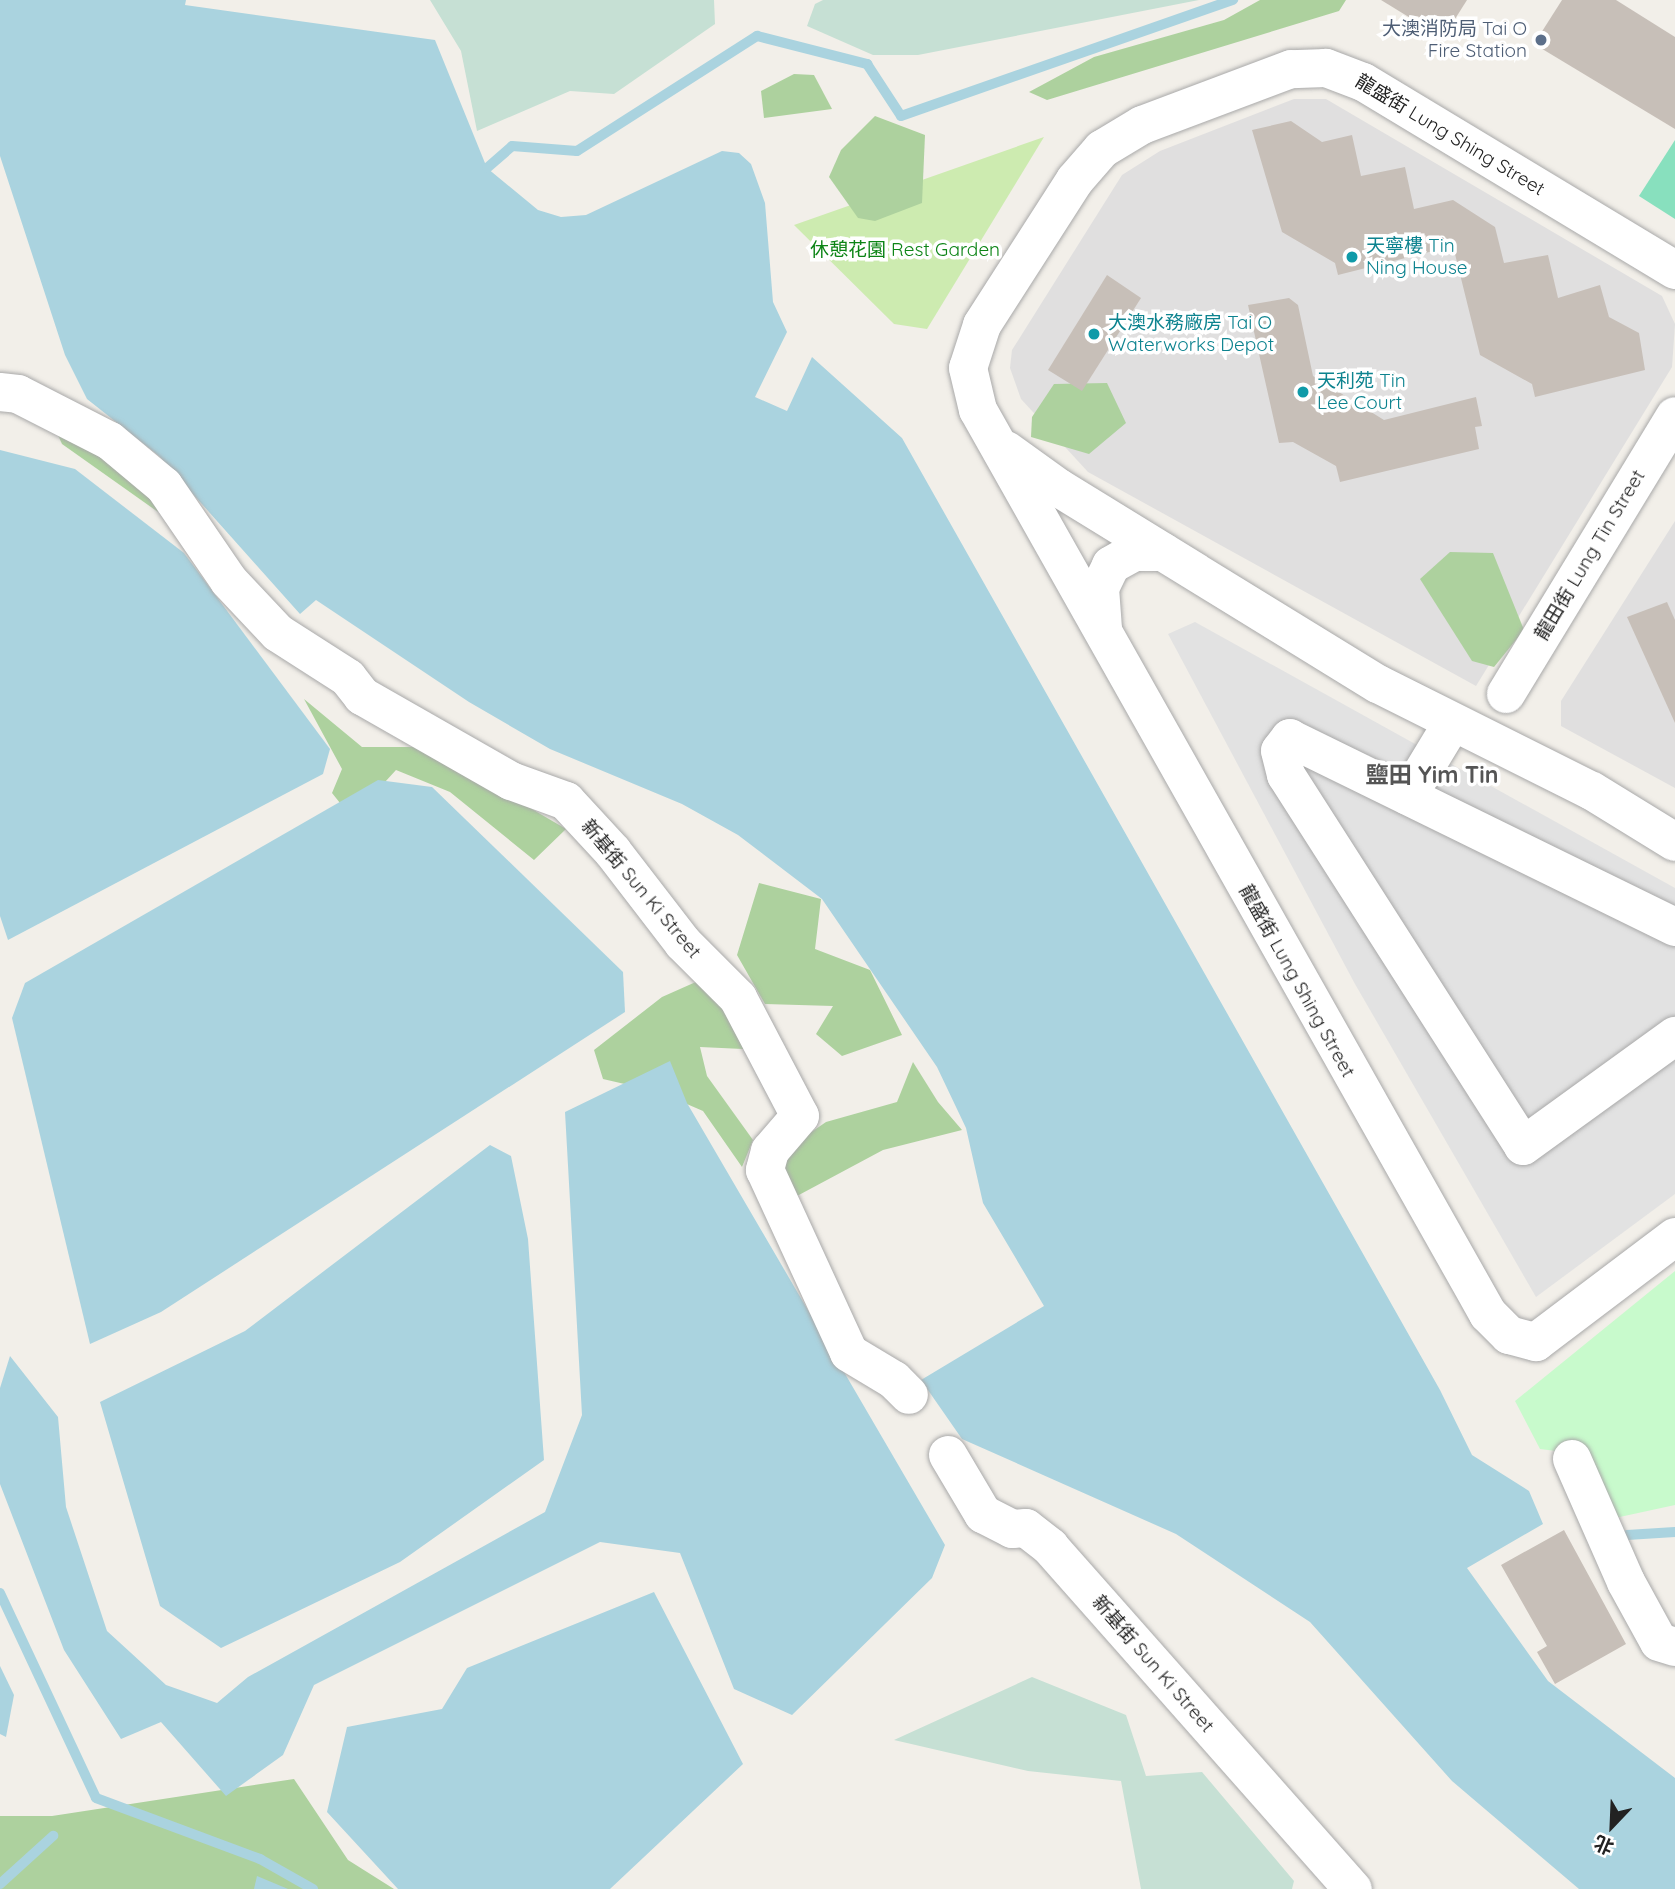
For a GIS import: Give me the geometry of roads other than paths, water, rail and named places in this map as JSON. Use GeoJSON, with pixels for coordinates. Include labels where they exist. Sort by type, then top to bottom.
{"type":"FeatureCollection","features":[{"type":"Feature","properties":{"kind":"street","name":"龍盛街 Lung Shing Street"},"geometry":{"type":"LineString","coordinates":[[1675,270],[1363,82],[1326,68],[1291,69],[1120,135],[1087,163],[982,325],[970,355],[971,394],[996,443],[1433,1224],[1498,1325],[1519,1340],[1536,1342],[1675,1237]]}},
{"type":"Feature","properties":{"kind":"street","name":"新基街 Sun Ki Street"},"geometry":{"type":"LineString","coordinates":[[0,392],[18,394],[110,441],[164,486],[229,581],[278,633],[348,678],[362,696],[511,782],[566,801],[613,852],[683,943],[738,998],[800,1116],[770,1151],[765,1170],[849,1353],[894,1380],[909,1395]]}},
{"type":"Feature","properties":{"kind":"street","name":"龍田街 Lung Tin Street"},"geometry":{"type":"LineString","coordinates":[[1506,694],[1675,416]]}},
{"type":"Feature","properties":{"kind":"street","name":"龍盛街 Lung Shing Street"},"geometry":{"type":"LineString","coordinates":[[996,443],[1163,552],[1451,725],[1548,768],[1675,842]]}},
{"type":"Feature","properties":{"kind":"street"},"geometry":{"type":"LineString","coordinates":[[1107,641],[1099,602],[1104,575],[1122,555],[1163,552]]}},
{"type":"Feature","properties":{"kind":"street"},"geometry":{"type":"LineString","coordinates":[[1408,796],[1451,725]]}},
{"type":"Feature","properties":{"kind":"street"},"geometry":{"type":"LineString","coordinates":[[1675,927],[1290,738],[1280,751],[1286,775],[1522,1146],[1675,1036]]}},
{"type":"Feature","properties":{"kind":"street","name":"新基街 Sun Ki Street"},"geometry":{"type":"LineString","coordinates":[[948,1455],[983,1514],[1012,1529],[1026,1528],[1050,1547],[1353,1889]]}},
{"type":"Feature","properties":{"kind":"street"},"geometry":{"type":"LineString","coordinates":[[1572,1459],[1626,1582],[1659,1643],[1675,1647]]}},
{"type":"Feature","properties":{"kind":"water"},"geometry":{"type":"Polygon","coordinates":[[[0,0],[186,0],[185,5],[435,40],[487,168],[538,210],[561,217],[586,215],[722,151],[739,153],[751,164],[765,203],[773,302],[787,332],[755,397],[787,411],[812,357],[902,438],[1440,1390],[1472,1455],[1529,1491],[1543,1524],[1467,1568],[1548,1681],[1675,1778],[1675,1889],[1579,1889],[1452,1781],[1310,1622],[1176,1534],[962,1439],[921,1380],[1044,1306],[983,1203],[966,1128],[937,1067],[822,899],[738,835],[682,804],[550,749],[469,702],[316,600],[300,614],[159,456],[87,399],[65,355],[0,156],[0,0]]]}},
{"type":"Feature","properties":{"kind":"water"},"geometry":{"type":"Polygon","coordinates":[[[0,450],[75,469],[184,553],[330,749],[323,774],[8,940],[0,916],[0,450]]]}},
{"type":"Feature","properties":{"kind":"water"},"geometry":{"type":"Polygon","coordinates":[[[378,780],[432,787],[623,972],[625,1012],[161,1312],[90,1344],[12,1018],[25,983],[378,780]]]}},
{"type":"Feature","properties":{"kind":"water"},"geometry":{"type":"Polygon","coordinates":[[[670,1061],[687,1103],[945,1545],[932,1578],[792,1715],[734,1689],[680,1553],[600,1542],[314,1685],[283,1755],[226,1796],[161,1722],[121,1739],[64,1650],[0,1484],[0,1388],[10,1356],[58,1417],[66,1507],[107,1631],[166,1685],[217,1703],[248,1677],[545,1512],[582,1415],[565,1112],[670,1061]]]}},
{"type":"Feature","properties":{"kind":"water"},"geometry":{"type":"Polygon","coordinates":[[[490,1145],[511,1156],[528,1239],[544,1460],[400,1562],[221,1648],[160,1606],[100,1402],[245,1331],[490,1145]]]}},
{"type":"Feature","properties":{"kind":"water"},"geometry":{"type":"Polygon","coordinates":[[[654,1592],[743,1764],[610,1889],[398,1889],[327,1812],[347,1727],[442,1709],[467,1668],[654,1592]]]}},
{"type":"Feature","properties":{"kind":"water"},"geometry":{"type":"Polygon","coordinates":[[[0,1666],[14,1695],[6,1737],[0,1734],[0,1666]]]}},
{"type":"Feature","properties":{"kind":"water"},"geometry":{"type":"Polygon","coordinates":[[[257,1876],[288,1889],[254,1889],[257,1876]]]}},
{"type":"Feature","properties":{"kind":"waterway"},"geometry":{"type":"LineString","coordinates":[[487,168],[512,146],[577,151],[757,36],[867,64],[901,116],[1233,0]]}},
{"type":"Feature","properties":{"kind":"waterway"},"geometry":{"type":"LineString","coordinates":[[1627,1535],[1675,1532]]}},
{"type":"Feature","properties":{"kind":"waterway"},"geometry":{"type":"LineString","coordinates":[[0,1593],[96,1798],[260,1859],[313,1889]]}},
{"type":"Feature","properties":{"kind":"waterway"},"geometry":{"type":"LineString","coordinates":[[0,1884],[53,1836]]}},
{"type":"Feature","properties":{"kind":"place","name":"大澳消防局 Tai O Fire Station"},"geometry":{"type":"Point","coordinates":[1541,40]}},
{"type":"Feature","properties":{"kind":"place","name":"天寧樓 Tin Ning House"},"geometry":{"type":"Point","coordinates":[1352,257]}},
{"type":"Feature","properties":{"kind":"place","name":"大澳水務廠房 Tai O Waterworks Depot"},"geometry":{"type":"Point","coordinates":[1094,334]}},
{"type":"Feature","properties":{"kind":"place","name":"天利苑 Tin Lee Court"},"geometry":{"type":"Point","coordinates":[1303,392]}},
{"type":"Feature","properties":{"kind":"district","name":"鹽田 Yim Tin"},"geometry":{"type":"Point","coordinates":[1432,775]}},
{"type":"Feature","properties":{"kind":"park label","name":"休憩花園 Rest Garden"},"geometry":{"type":"Point","coordinates":[905,250]}}]}
